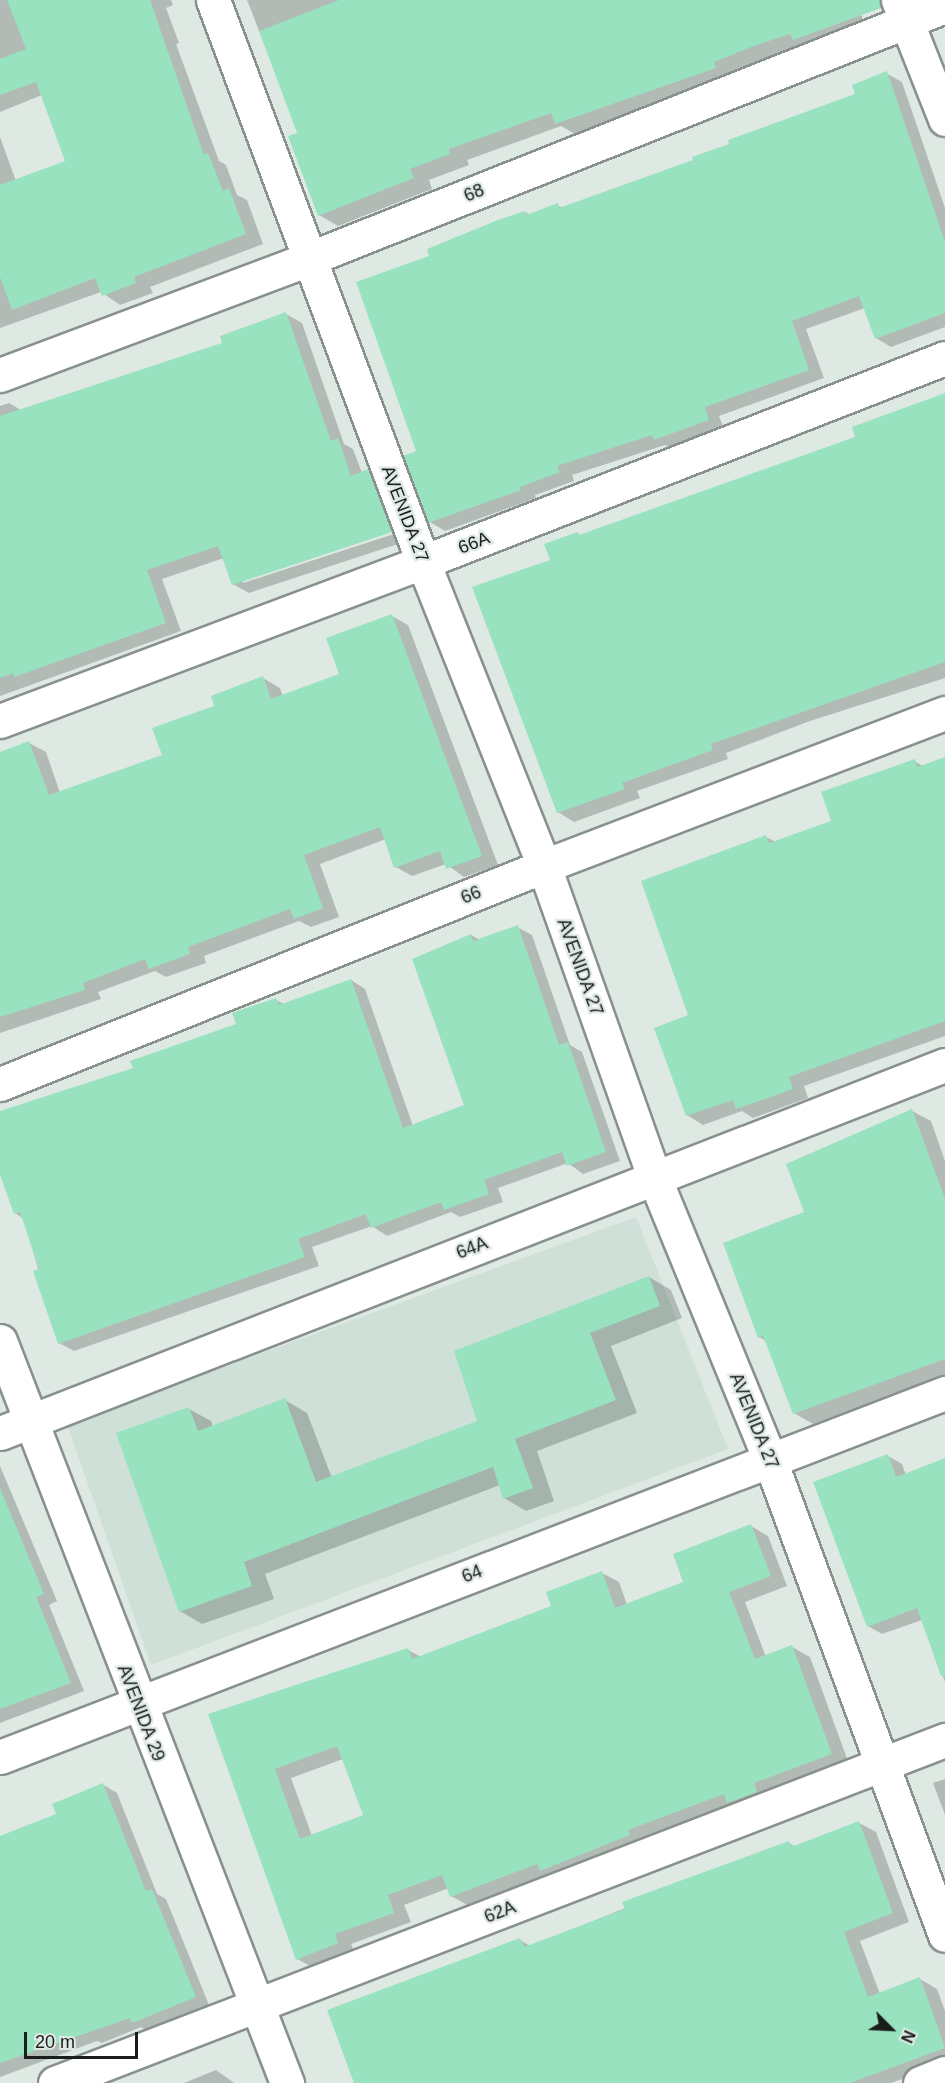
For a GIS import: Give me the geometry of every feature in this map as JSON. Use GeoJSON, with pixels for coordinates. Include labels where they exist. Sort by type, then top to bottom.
{"type":"FeatureCollection","features":[{"type":"Feature","properties":{"kind":"street","name":"AVENIDA 27"},"geometry":{"type":"LineString","coordinates":[[213,0],[423,562],[544,866],[654,1177],[771,1460],[884,1763],[945,1935]]}},
{"type":"Feature","properties":{"kind":"street","name":"68"},"geometry":{"type":"LineString","coordinates":[[0,375],[308,259],[902,11],[945,6]]}},
{"type":"Feature","properties":{"kind":"street"},"geometry":{"type":"LineString","coordinates":[[902,11],[945,119]]}},
{"type":"Feature","properties":{"kind":"street","name":"66A"},"geometry":{"type":"LineString","coordinates":[[0,721],[423,562],[945,358]]}},
{"type":"Feature","properties":{"kind":"street","name":"66"},"geometry":{"type":"LineString","coordinates":[[0,1084],[544,866],[945,713]]}},
{"type":"Feature","properties":{"kind":"street","name":"64A"},"geometry":{"type":"LineString","coordinates":[[0,1433],[945,1065]]}},
{"type":"Feature","properties":{"kind":"street","name":"AVENIDA 29"},"geometry":{"type":"LineString","coordinates":[[0,1341],[137,1703],[286,2083]]}},
{"type":"Feature","properties":{"kind":"street","name":"64"},"geometry":{"type":"LineString","coordinates":[[0,1757],[945,1393]]}},
{"type":"Feature","properties":{"kind":"street","name":"62A"},"geometry":{"type":"LineString","coordinates":[[55,2083],[258,2007],[945,1740]]}},
{"type":"Feature","properties":{"kind":"street"},"geometry":{"type":"LineString","coordinates":[[920,2083],[945,2073]]}},
{"type":"Feature","properties":{"kind":"shaded area"},"geometry":{"type":"Polygon","coordinates":[[[636,1217],[728,1449],[151,1665],[67,1424],[636,1217]]]}},
{"type":"Feature","properties":{"kind":"building"},"geometry":{"type":"Polygon","coordinates":[[[7,0],[150,0],[204,155],[208,153],[223,191],[229,188],[246,234],[134,277],[136,283],[102,296],[95,278],[12,310],[0,277],[0,185],[65,161],[36,82],[0,95],[0,59],[26,49],[7,0]]]}},
{"type":"Feature","properties":{"kind":"building"},"geometry":{"type":"Polygon","coordinates":[[[339,0],[880,0],[881,8],[793,40],[790,34],[751,47],[714,62],[716,68],[555,124],[551,113],[449,149],[450,154],[410,169],[414,178],[318,216],[288,136],[297,133],[259,31],[339,0]]]}},
{"type":"Feature","properties":{"kind":"building"},"geometry":{"type":"Polygon","coordinates":[[[887,71],[945,242],[945,313],[875,339],[859,296],[792,321],[809,370],[705,407],[709,420],[654,440],[652,435],[557,466],[560,472],[520,487],[521,490],[428,523],[403,456],[416,451],[356,282],[429,256],[427,249],[498,220],[525,211],[526,215],[558,203],[559,208],[693,160],[692,157],[729,144],[728,140],[855,94],[852,85],[887,71]]]}},
{"type":"Feature","properties":{"kind":"building"},"geometry":{"type":"Polygon","coordinates":[[[286,312],[331,441],[338,438],[351,476],[368,469],[392,532],[232,585],[218,546],[147,570],[166,623],[14,677],[13,673],[0,678],[0,416],[222,343],[220,336],[286,312]]]}},
{"type":"Feature","properties":{"kind":"building"},"geometry":{"type":"Polygon","coordinates":[[[945,393],[945,662],[711,744],[713,750],[622,783],[625,789],[557,813],[472,587],[550,560],[544,544],[578,532],[579,535],[855,437],[852,427],[945,393]]]}},
{"type":"Feature","properties":{"kind":"building"},"geometry":{"type":"Polygon","coordinates":[[[392,614],[482,856],[446,869],[440,851],[394,868],[380,827],[304,855],[323,908],[294,919],[290,909],[188,947],[190,954],[149,969],[145,959],[83,983],[85,990],[0,1017],[0,752],[29,741],[49,795],[162,755],[152,728],[214,706],[211,696],[263,676],[271,699],[339,674],[326,638],[392,614]]]}},
{"type":"Feature","properties":{"kind":"building"},"geometry":{"type":"Polygon","coordinates":[[[945,757],[945,1021],[789,1077],[793,1089],[736,1109],[733,1100],[686,1116],[654,1028],[688,1015],[641,881],[766,835],[769,843],[831,821],[821,792],[915,759],[917,767],[945,757]]]}},
{"type":"Feature","properties":{"kind":"building"},"geometry":{"type":"Polygon","coordinates":[[[518,925],[559,1045],[568,1042],[606,1152],[567,1166],[562,1152],[484,1180],[489,1194],[444,1210],[441,1202],[371,1228],[366,1214],[298,1239],[305,1257],[58,1344],[33,1271],[39,1269],[20,1212],[14,1214],[0,1175],[0,1111],[133,1068],[130,1061],[236,1024],[232,1013],[276,998],[279,1005],[351,979],[403,1128],[464,1105],[412,959],[471,934],[473,941],[518,925]]]}},
{"type":"Feature","properties":{"kind":"building"},"geometry":{"type":"Polygon","coordinates":[[[912,1109],[945,1199],[945,1359],[793,1414],[763,1336],[758,1338],[723,1243],[804,1212],[786,1164],[912,1109]]]}},
{"type":"Feature","properties":{"kind":"building"},"geometry":{"type":"Polygon","coordinates":[[[649,1276],[660,1306],[590,1333],[616,1400],[515,1439],[533,1488],[503,1499],[493,1467],[244,1562],[252,1586],[179,1612],[116,1433],[189,1407],[198,1431],[285,1398],[316,1482],[477,1421],[454,1351],[649,1276]]]}},
{"type":"Feature","properties":{"kind":"building"},"geometry":{"type":"Polygon","coordinates":[[[888,1454],[896,1477],[945,1458],[945,1676],[941,1676],[917,1608],[867,1627],[813,1482],[888,1454]]]}},
{"type":"Feature","properties":{"kind":"building"},"geometry":{"type":"Polygon","coordinates":[[[0,1488],[44,1594],[36,1597],[71,1683],[0,1709],[0,1488]]]}},
{"type":"Feature","properties":{"kind":"building"},"geometry":{"type":"Polygon","coordinates":[[[751,1524],[771,1576],[729,1592],[755,1659],[792,1645],[832,1754],[754,1783],[757,1792],[727,1803],[724,1794],[628,1830],[630,1835],[540,1871],[537,1864],[450,1897],[442,1875],[388,1895],[394,1913],[335,1934],[338,1943],[296,1960],[208,1714],[408,1648],[412,1659],[551,1606],[546,1592],[602,1571],[615,1608],[683,1582],[673,1554],[751,1524]],[[337,1746],[275,1769],[300,1839],[363,1815],[337,1746]]]}},
{"type":"Feature","properties":{"kind":"building"},"geometry":{"type":"Polygon","coordinates":[[[103,1783],[146,1891],[152,1889],[196,1997],[132,2023],[130,2018],[0,2063],[0,1836],[56,1814],[52,1804],[103,1783]]]}},
{"type":"Feature","properties":{"kind":"building"},"geometry":{"type":"Polygon","coordinates":[[[859,1821],[893,1913],[844,1932],[868,1997],[920,1977],[945,2048],[850,2083],[354,2083],[327,2010],[520,1938],[524,1947],[625,1909],[622,1902],[789,1841],[791,1847],[859,1821]]]}}]}
